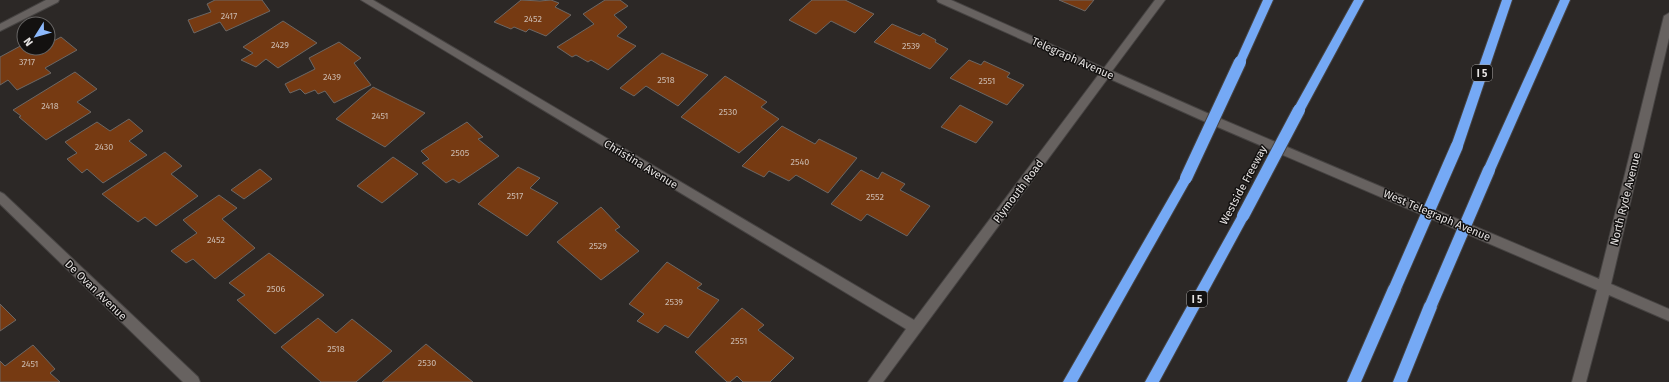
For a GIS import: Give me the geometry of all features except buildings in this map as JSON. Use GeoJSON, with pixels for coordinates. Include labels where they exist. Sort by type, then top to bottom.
{"type":"FeatureCollection","features":[{"type":"Feature","properties":{"kind":"highway"},"geometry":{"type":"LineString","coordinates":[[1070,382],[1186,178],[1268,0]]}},
{"type":"Feature","properties":{"kind":"highway","name":"Westside Freeway"},"geometry":{"type":"LineString","coordinates":[[1152,382],[1359,0]]}},
{"type":"Feature","properties":{"kind":"highway","name":"I 5"},"geometry":{"type":"LineString","coordinates":[[1354,382],[1458,146],[1507,0]]}},
{"type":"Feature","properties":{"kind":"highway"},"geometry":{"type":"LineString","coordinates":[[1400,382],[1431,305],[1565,0]]}},
{"type":"Feature","properties":{"kind":"street"},"geometry":{"type":"LineString","coordinates":[[0,28],[54,0]]}},
{"type":"Feature","properties":{"kind":"street","name":"Christina Avenue"},"geometry":{"type":"LineString","coordinates":[[366,0],[916,328]]}},
{"type":"Feature","properties":{"kind":"street","name":"Telegraph Avenue"},"geometry":{"type":"LineString","coordinates":[[942,0],[1203,116]]}},
{"type":"Feature","properties":{"kind":"street","name":"Plymouth Road"},"geometry":{"type":"LineString","coordinates":[[875,382],[1160,0]]}},
{"type":"Feature","properties":{"kind":"street","name":"North Ryde Avenue"},"geometry":{"type":"LineString","coordinates":[[1579,382],[1666,43],[1669,16]]}},
{"type":"Feature","properties":{"kind":"street","name":"West Telegraph Avenue"},"geometry":{"type":"LineString","coordinates":[[1203,116],[1669,315]]}},
{"type":"Feature","properties":{"kind":"street","name":"De Ovan Avenue"},"geometry":{"type":"LineString","coordinates":[[0,197],[193,382]]}}]}
